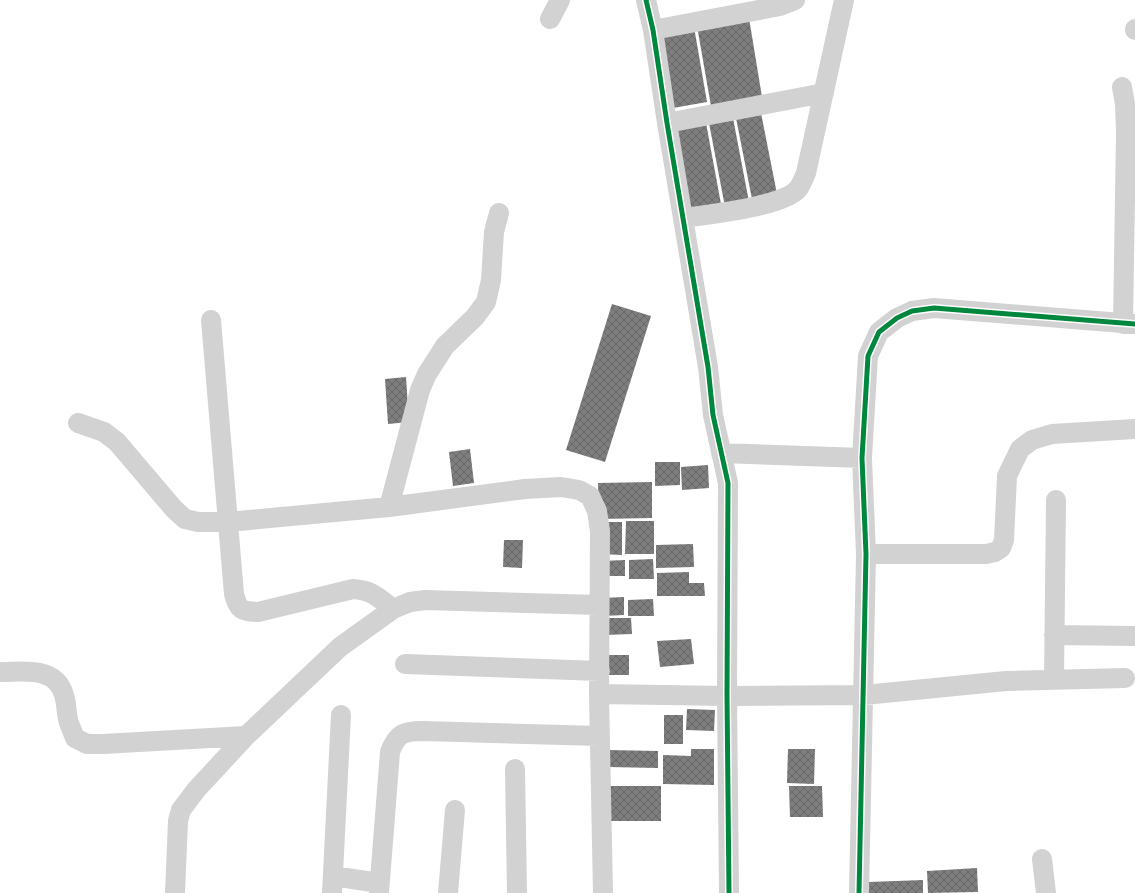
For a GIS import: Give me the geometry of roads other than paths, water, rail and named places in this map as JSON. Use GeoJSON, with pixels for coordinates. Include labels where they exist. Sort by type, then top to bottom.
{"type":"FeatureCollection","features":[{"type":"Feature","properties":{"kind":"street"},"geometry":{"type":"LineString","coordinates":[[550,19],[560,0]]}},
{"type":"Feature","properties":{"kind":"street"},"geometry":{"type":"LineString","coordinates":[[646,0],[653,30],[667,123],[684,218],[708,367],[713,415],[728,483],[727,696],[729,893]]}},
{"type":"Feature","properties":{"kind":"street"},"geometry":{"type":"LineString","coordinates":[[653,30],[780,6],[795,0]]}},
{"type":"Feature","properties":{"kind":"street"},"geometry":{"type":"LineString","coordinates":[[684,218],[771,203],[786,197],[798,189],[806,173],[844,0]]}},
{"type":"Feature","properties":{"kind":"street"},"geometry":{"type":"LineString","coordinates":[[860,893],[866,554],[862,458],[868,356],[879,332],[897,318],[912,311],[934,308],[1129,324],[1126,132],[1125,104],[1122,87]]}},
{"type":"Feature","properties":{"kind":"street"},"geometry":{"type":"LineString","coordinates":[[667,123],[824,93]]}},
{"type":"Feature","properties":{"kind":"street"},"geometry":{"type":"LineString","coordinates":[[389,507],[420,390],[427,374],[445,346],[475,317],[486,302],[491,280],[494,232],[499,213]]}},
{"type":"Feature","properties":{"kind":"street"},"geometry":{"type":"LineString","coordinates":[[211,320],[234,594],[238,606],[244,612],[258,612],[353,589],[370,592],[393,609]]}},
{"type":"Feature","properties":{"kind":"street"},"geometry":{"type":"LineString","coordinates":[[78,423],[104,432],[117,442],[174,509],[185,519],[198,522],[228,522],[389,507],[525,489],[561,487],[579,490],[590,496],[597,511],[600,531],[600,736],[603,893]]}},
{"type":"Feature","properties":{"kind":"street"},"geometry":{"type":"LineString","coordinates":[[866,554],[945,555],[986,554],[994,552],[1001,548],[1004,540],[1007,476],[1020,449],[1032,440],[1052,434],[1135,429]]}},
{"type":"Feature","properties":{"kind":"street"},"geometry":{"type":"LineString","coordinates":[[721,453],[862,458]]}},
{"type":"Feature","properties":{"kind":"street"},"geometry":{"type":"LineString","coordinates":[[1054,680],[1056,500]]}},
{"type":"Feature","properties":{"kind":"street"},"geometry":{"type":"LineString","coordinates":[[175,893],[178,821],[181,810],[196,790],[246,736],[340,647],[393,609],[410,602],[425,600],[599,605]]}},
{"type":"Feature","properties":{"kind":"street"},"geometry":{"type":"LineString","coordinates":[[1054,635],[1135,636]]}},
{"type":"Feature","properties":{"kind":"street"},"geometry":{"type":"LineString","coordinates":[[405,664],[600,671]]}},
{"type":"Feature","properties":{"kind":"street"},"geometry":{"type":"LineString","coordinates":[[0,672],[36,672],[49,675],[59,683],[64,695],[69,723],[75,738],[87,744],[246,736]]}},
{"type":"Feature","properties":{"kind":"street"},"geometry":{"type":"LineString","coordinates":[[600,694],[727,696],[864,695],[1006,681],[1125,678]]}},
{"type":"Feature","properties":{"kind":"street"},"geometry":{"type":"LineString","coordinates":[[341,715],[333,884],[379,888],[390,752],[394,742],[400,734],[412,731],[424,731],[600,736]]}},
{"type":"Feature","properties":{"kind":"street"},"geometry":{"type":"LineString","coordinates":[[516,769],[517,893]]}},
{"type":"Feature","properties":{"kind":"street"},"geometry":{"type":"LineString","coordinates":[[448,893],[455,810]]}},
{"type":"Feature","properties":{"kind":"street"},"geometry":{"type":"LineString","coordinates":[[1042,859],[1046,893]]}}]}
